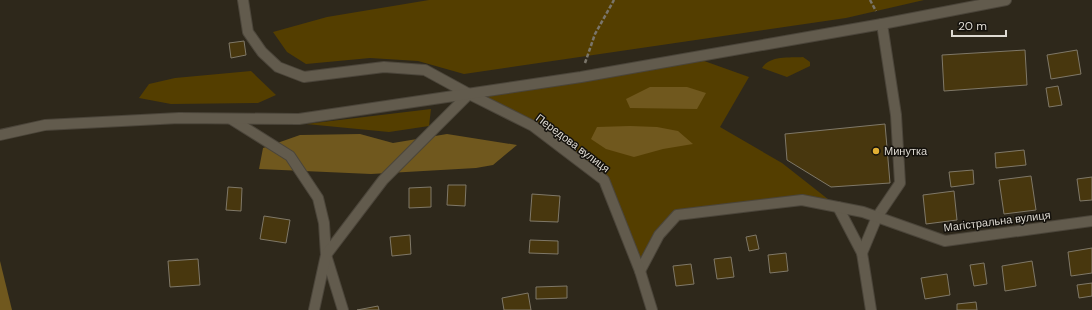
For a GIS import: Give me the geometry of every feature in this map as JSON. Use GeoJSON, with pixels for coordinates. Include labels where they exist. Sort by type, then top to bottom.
{"type":"FeatureCollection","features":[{"type":"Feature","properties":{"kind":"street","name":"Передова вулиця"},"geometry":{"type":"LineString","coordinates":[[243,0],[248,32],[262,52],[278,67],[304,77],[384,67],[425,70],[533,126],[604,180],[640,271],[652,310]]}},
{"type":"Feature","properties":{"kind":"street"},"geometry":{"type":"LineString","coordinates":[[0,135],[45,125],[179,118],[299,118],[469,94],[580,76],[882,24],[1006,0]]}},
{"type":"Feature","properties":{"kind":"street"},"geometry":{"type":"LineString","coordinates":[[862,252],[877,217],[900,183],[896,114],[882,24]]}},
{"type":"Feature","properties":{"kind":"street"},"geometry":{"type":"LineString","coordinates":[[314,310],[326,255],[383,180],[469,94]]}},
{"type":"Feature","properties":{"kind":"street"},"geometry":{"type":"LineString","coordinates":[[231,119],[290,156],[318,198],[324,223],[326,255],[342,310]]}},
{"type":"Feature","properties":{"kind":"street","name":"Магістральна вулиця"},"geometry":{"type":"LineString","coordinates":[[640,271],[658,235],[677,215],[802,200],[862,212],[945,241],[1092,221]]}},
{"type":"Feature","properties":{"kind":"street"},"geometry":{"type":"LineString","coordinates":[[838,207],[862,252],[871,310]]}},
{"type":"Feature","properties":{"kind":"path"},"geometry":{"type":"LineString","coordinates":[[580,76],[595,34],[614,0]]}},
{"type":"Feature","properties":{"kind":"shaded area"},"geometry":{"type":"Polygon","coordinates":[[[429,0],[924,0],[846,18],[464,74],[418,61],[370,58],[306,64],[287,52],[273,32],[327,17],[429,0]]]}},
{"type":"Feature","properties":{"kind":"shaded area"},"geometry":{"type":"Polygon","coordinates":[[[693,57],[749,77],[720,127],[782,163],[838,207],[802,200],[677,215],[640,271],[604,180],[533,126],[469,94],[693,57]]]}},
{"type":"Feature","properties":{"kind":"shaded area"},"geometry":{"type":"Polygon","coordinates":[[[786,57],[803,57],[810,62],[810,66],[787,77],[762,68],[765,64],[775,59],[786,57]]]}},
{"type":"Feature","properties":{"kind":"shaded area"},"geometry":{"type":"Polygon","coordinates":[[[251,71],[276,95],[258,103],[171,104],[139,98],[149,84],[175,78],[251,71]]]}},
{"type":"Feature","properties":{"kind":"shaded area"},"geometry":{"type":"Polygon","coordinates":[[[650,87],[687,87],[706,93],[697,109],[630,108],[626,99],[650,87]]]}},
{"type":"Feature","properties":{"kind":"shaded area"},"geometry":{"type":"Polygon","coordinates":[[[431,109],[429,126],[389,132],[306,124],[431,109]]]}},
{"type":"Feature","properties":{"kind":"shaded area"},"geometry":{"type":"Polygon","coordinates":[[[597,127],[657,127],[678,131],[693,144],[663,149],[634,157],[606,149],[591,139],[597,127]]]}},
{"type":"Feature","properties":{"kind":"shaded area"},"geometry":{"type":"Polygon","coordinates":[[[360,134],[393,143],[447,134],[517,145],[493,165],[476,168],[371,174],[259,169],[263,148],[300,135],[360,134]]]}},
{"type":"Feature","properties":{"kind":"shaded area"},"geometry":{"type":"Polygon","coordinates":[[[0,261],[12,310],[0,310],[0,261]]]}},
{"type":"Feature","properties":{"kind":"building"},"geometry":{"type":"Polygon","coordinates":[[[244,41],[246,55],[231,58],[229,43],[244,41]]]}},
{"type":"Feature","properties":{"kind":"building"},"geometry":{"type":"Polygon","coordinates":[[[1025,50],[1027,85],[944,91],[942,55],[1025,50]]]}},
{"type":"Feature","properties":{"kind":"building"},"geometry":{"type":"Polygon","coordinates":[[[1077,50],[1081,74],[1051,79],[1047,55],[1077,50]]]}},
{"type":"Feature","properties":{"kind":"building"},"geometry":{"type":"Polygon","coordinates":[[[1058,86],[1062,105],[1049,107],[1046,88],[1058,86]]]}},
{"type":"Feature","properties":{"kind":"building"},"geometry":{"type":"Polygon","coordinates":[[[885,124],[890,183],[831,187],[787,160],[785,134],[885,124]]]}},
{"type":"Feature","properties":{"kind":"building"},"geometry":{"type":"Polygon","coordinates":[[[1024,150],[1026,165],[996,168],[995,153],[1024,150]]]}},
{"type":"Feature","properties":{"kind":"building"},"geometry":{"type":"Polygon","coordinates":[[[973,170],[974,184],[951,187],[949,172],[973,170]]]}},
{"type":"Feature","properties":{"kind":"building"},"geometry":{"type":"Polygon","coordinates":[[[1031,176],[1036,210],[1004,214],[999,180],[1031,176]]]}},
{"type":"Feature","properties":{"kind":"building"},"geometry":{"type":"Polygon","coordinates":[[[1092,177],[1092,200],[1080,201],[1077,179],[1092,177]]]}},
{"type":"Feature","properties":{"kind":"building"},"geometry":{"type":"Polygon","coordinates":[[[448,185],[466,185],[465,206],[447,205],[448,185]]]}},
{"type":"Feature","properties":{"kind":"building"},"geometry":{"type":"Polygon","coordinates":[[[228,187],[242,188],[241,211],[226,210],[228,187]]]}},
{"type":"Feature","properties":{"kind":"building"},"geometry":{"type":"Polygon","coordinates":[[[431,187],[431,207],[409,208],[409,188],[431,187]]]}},
{"type":"Feature","properties":{"kind":"building"},"geometry":{"type":"Polygon","coordinates":[[[954,191],[957,220],[926,224],[923,195],[954,191]]]}},
{"type":"Feature","properties":{"kind":"building"},"geometry":{"type":"Polygon","coordinates":[[[532,194],[560,196],[558,222],[530,221],[532,194]]]}},
{"type":"Feature","properties":{"kind":"building"},"geometry":{"type":"Polygon","coordinates":[[[264,216],[290,220],[286,243],[260,239],[264,216]]]}},
{"type":"Feature","properties":{"kind":"building"},"geometry":{"type":"Polygon","coordinates":[[[410,235],[411,254],[392,256],[390,237],[410,235]]]}},
{"type":"Feature","properties":{"kind":"building"},"geometry":{"type":"Polygon","coordinates":[[[756,235],[759,249],[749,251],[746,237],[756,235]]]}},
{"type":"Feature","properties":{"kind":"building"},"geometry":{"type":"Polygon","coordinates":[[[530,240],[558,241],[558,254],[529,253],[530,240]]]}},
{"type":"Feature","properties":{"kind":"building"},"geometry":{"type":"Polygon","coordinates":[[[1092,248],[1092,273],[1071,276],[1068,252],[1092,248]]]}},
{"type":"Feature","properties":{"kind":"building"},"geometry":{"type":"Polygon","coordinates":[[[786,253],[788,271],[770,273],[768,255],[786,253]]]}},
{"type":"Feature","properties":{"kind":"building"},"geometry":{"type":"Polygon","coordinates":[[[731,257],[734,277],[717,279],[714,259],[731,257]]]}},
{"type":"Feature","properties":{"kind":"building"},"geometry":{"type":"Polygon","coordinates":[[[198,259],[200,285],[170,287],[168,261],[198,259]]]}},
{"type":"Feature","properties":{"kind":"building"},"geometry":{"type":"Polygon","coordinates":[[[1032,261],[1036,286],[1005,291],[1002,266],[1032,261]]]}},
{"type":"Feature","properties":{"kind":"building"},"geometry":{"type":"Polygon","coordinates":[[[984,263],[987,284],[974,286],[970,265],[984,263]]]}},
{"type":"Feature","properties":{"kind":"building"},"geometry":{"type":"Polygon","coordinates":[[[691,264],[694,284],[676,286],[673,266],[691,264]]]}},
{"type":"Feature","properties":{"kind":"building"},"geometry":{"type":"Polygon","coordinates":[[[947,274],[950,295],[925,299],[921,278],[947,274]]]}},
{"type":"Feature","properties":{"kind":"building"},"geometry":{"type":"Polygon","coordinates":[[[1092,283],[1092,296],[1079,298],[1077,285],[1092,283]]]}},
{"type":"Feature","properties":{"kind":"building"},"geometry":{"type":"Polygon","coordinates":[[[567,286],[567,298],[536,299],[536,287],[567,286]]]}},
{"type":"Feature","properties":{"kind":"building"},"geometry":{"type":"Polygon","coordinates":[[[528,293],[531,310],[504,310],[502,298],[528,293]]]}},
{"type":"Feature","properties":{"kind":"building"},"geometry":{"type":"Polygon","coordinates":[[[976,302],[977,310],[957,310],[957,304],[976,302]]]}},
{"type":"Feature","properties":{"kind":"building"},"geometry":{"type":"Polygon","coordinates":[[[378,306],[379,310],[357,310],[378,306]]]}},
{"type":"Feature","properties":{"kind":"place","name":"Минутка"},"geometry":{"type":"Point","coordinates":[876,151]}}]}
